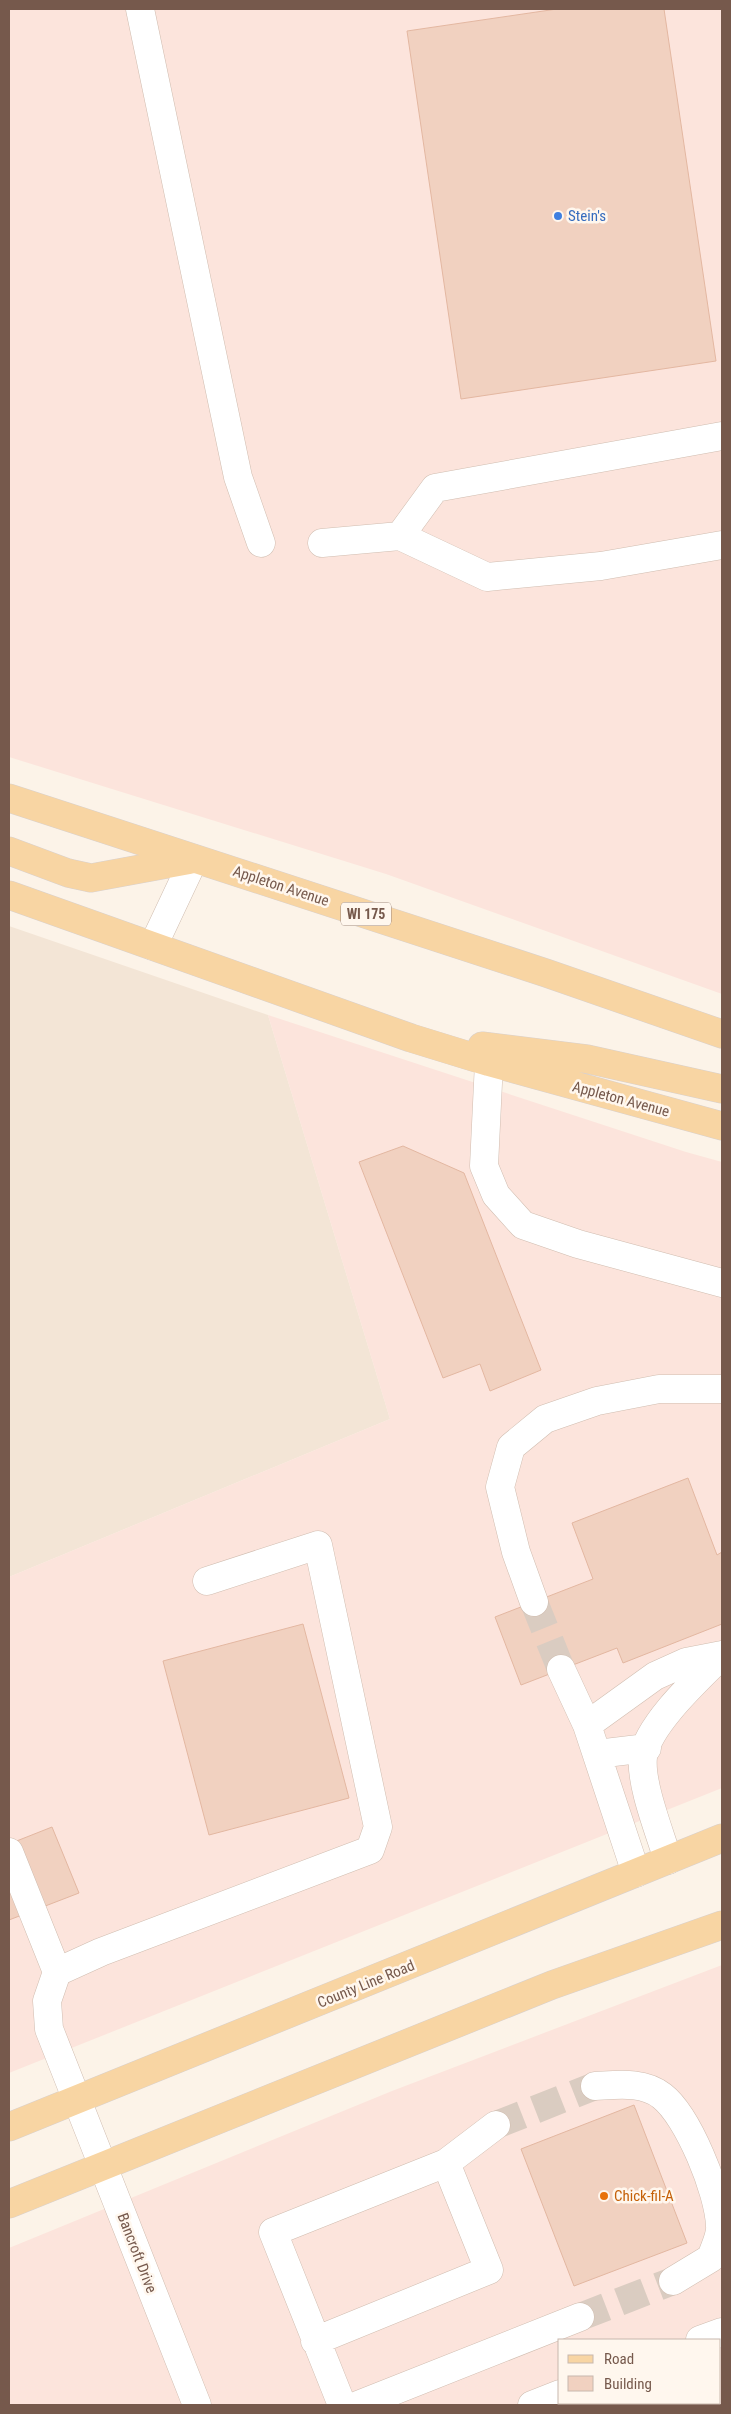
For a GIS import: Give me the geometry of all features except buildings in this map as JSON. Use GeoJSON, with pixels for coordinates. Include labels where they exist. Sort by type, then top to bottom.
{"type":"FeatureCollection","features":[{"type":"Feature","properties":{"kind":"main road","name":"Appleton Avenue"},"geometry":{"type":"LineString","coordinates":[[9,798],[536,970],[722,1034]]}},
{"type":"Feature","properties":{"kind":"main road"},"geometry":{"type":"LineString","coordinates":[[9,851],[68,873],[91,878],[194,859]]}},
{"type":"Feature","properties":{"kind":"main road","name":"Appleton Avenue"},"geometry":{"type":"LineString","coordinates":[[9,895],[411,1038],[489,1062],[722,1126]]}},
{"type":"Feature","properties":{"kind":"main road"},"geometry":{"type":"LineString","coordinates":[[411,1038],[587,1059],[722,1089]]}},
{"type":"Feature","properties":{"kind":"main road","name":"County Line Road"},"geometry":{"type":"LineString","coordinates":[[9,2127],[722,1838]]}},
{"type":"Feature","properties":{"kind":"main road"},"geometry":{"type":"LineString","coordinates":[[9,2204],[552,1985],[722,1925]]}},
{"type":"Feature","properties":{"kind":"street"},"geometry":{"type":"LineString","coordinates":[[140,9],[238,476],[261,543]]}},
{"type":"Feature","properties":{"kind":"street"},"geometry":{"type":"LineString","coordinates":[[400,536],[435,488],[722,436]]}},
{"type":"Feature","properties":{"kind":"street"},"geometry":{"type":"LineString","coordinates":[[322,543],[400,536],[486,577],[601,566],[722,545]]}},
{"type":"Feature","properties":{"kind":"street"},"geometry":{"type":"LineString","coordinates":[[153,946],[194,859]]}},
{"type":"Feature","properties":{"kind":"street"},"geometry":{"type":"LineString","coordinates":[[489,1062],[484,1166],[496,1195],[523,1225],[578,1244],[722,1283]]}},
{"type":"Feature","properties":{"kind":"street"},"geometry":{"type":"LineString","coordinates":[[534,1602],[516,1552],[500,1487],[511,1447],[545,1419],[597,1401],[659,1389],[722,1389]]}},
{"type":"Feature","properties":{"kind":"street"},"geometry":{"type":"LineString","coordinates":[[9,1852],[57,1972],[101,1952],[370,1850],[378,1827],[318,1545],[207,1581]]}},
{"type":"Feature","properties":{"kind":"street"},"geometry":{"type":"LineString","coordinates":[[587,1724],[655,1676],[686,1662],[722,1655]]}},
{"type":"Feature","properties":{"kind":"street"},"geometry":{"type":"LineString","coordinates":[[668,1860],[647,1789],[644,1757],[663,1718],[722,1655]]}},
{"type":"Feature","properties":{"kind":"street"},"geometry":{"type":"LineString","coordinates":[[561,1669],[587,1724],[636,1873]]}},
{"type":"Feature","properties":{"kind":"street"},"geometry":{"type":"LineString","coordinates":[[597,1754],[647,1748]]}},
{"type":"Feature","properties":{"kind":"street","name":"Bancroft Drive"},"geometry":{"type":"LineString","coordinates":[[57,1972],[47,2001],[49,2030],[79,2100],[197,2405]]}},
{"type":"Feature","properties":{"kind":"street"},"geometry":{"type":"LineString","coordinates":[[595,2086],[634,2084],[661,2096],[687,2129],[711,2180],[721,2227],[711,2258],[674,2281]]}},
{"type":"Feature","properties":{"kind":"street"},"geometry":{"type":"LineString","coordinates":[[342,2405],[315,2342],[273,2232],[446,2163],[496,2125]]}},
{"type":"Feature","properties":{"kind":"street"},"geometry":{"type":"LineString","coordinates":[[315,2342],[489,2270],[446,2163]]}},
{"type":"Feature","properties":{"kind":"street"},"geometry":{"type":"LineString","coordinates":[[358,2405],[580,2317]]}},
{"type":"Feature","properties":{"kind":"street"},"geometry":{"type":"LineString","coordinates":[[703,2339],[722,2332]]}},
{"type":"Feature","properties":{"kind":"street"},"geometry":{"type":"LineString","coordinates":[[532,2405],[558,2395]]}},
{"type":"Feature","properties":{"kind":"shaded area"},"geometry":{"type":"Polygon","coordinates":[[[9,9],[722,9],[722,994],[386,874],[9,757],[9,9]]]}},
{"type":"Feature","properties":{"kind":"shaded area"},"geometry":{"type":"Polygon","coordinates":[[[9,926],[268,1015],[390,1419],[9,1577],[9,926]]]}},
{"type":"Feature","properties":{"kind":"shaded area"},"geometry":{"type":"Polygon","coordinates":[[[268,1015],[686,1152],[722,1162],[722,1788],[9,2073],[9,1577],[390,1419],[268,1015]]]}},
{"type":"Feature","properties":{"kind":"shaded area"},"geometry":{"type":"Polygon","coordinates":[[[722,1965],[722,2405],[9,2405],[9,2248],[392,2091],[722,1965]]]}},
{"type":"Feature","properties":{"kind":"tunnel"},"geometry":{"type":"LineString","coordinates":[[534,1602],[561,1669]]}},
{"type":"Feature","properties":{"kind":"tunnel"},"geometry":{"type":"LineString","coordinates":[[496,2125],[595,2086]]}},
{"type":"Feature","properties":{"kind":"tunnel"},"geometry":{"type":"LineString","coordinates":[[580,2317],[673,2281]]}},
{"type":"Feature","properties":{"kind":"place","name":"Stein's"},"geometry":{"type":"Point","coordinates":[558,216]}},
{"type":"Feature","properties":{"kind":"place","name":"Chick-fil-A"},"geometry":{"type":"Point","coordinates":[604,2196]}}]}
